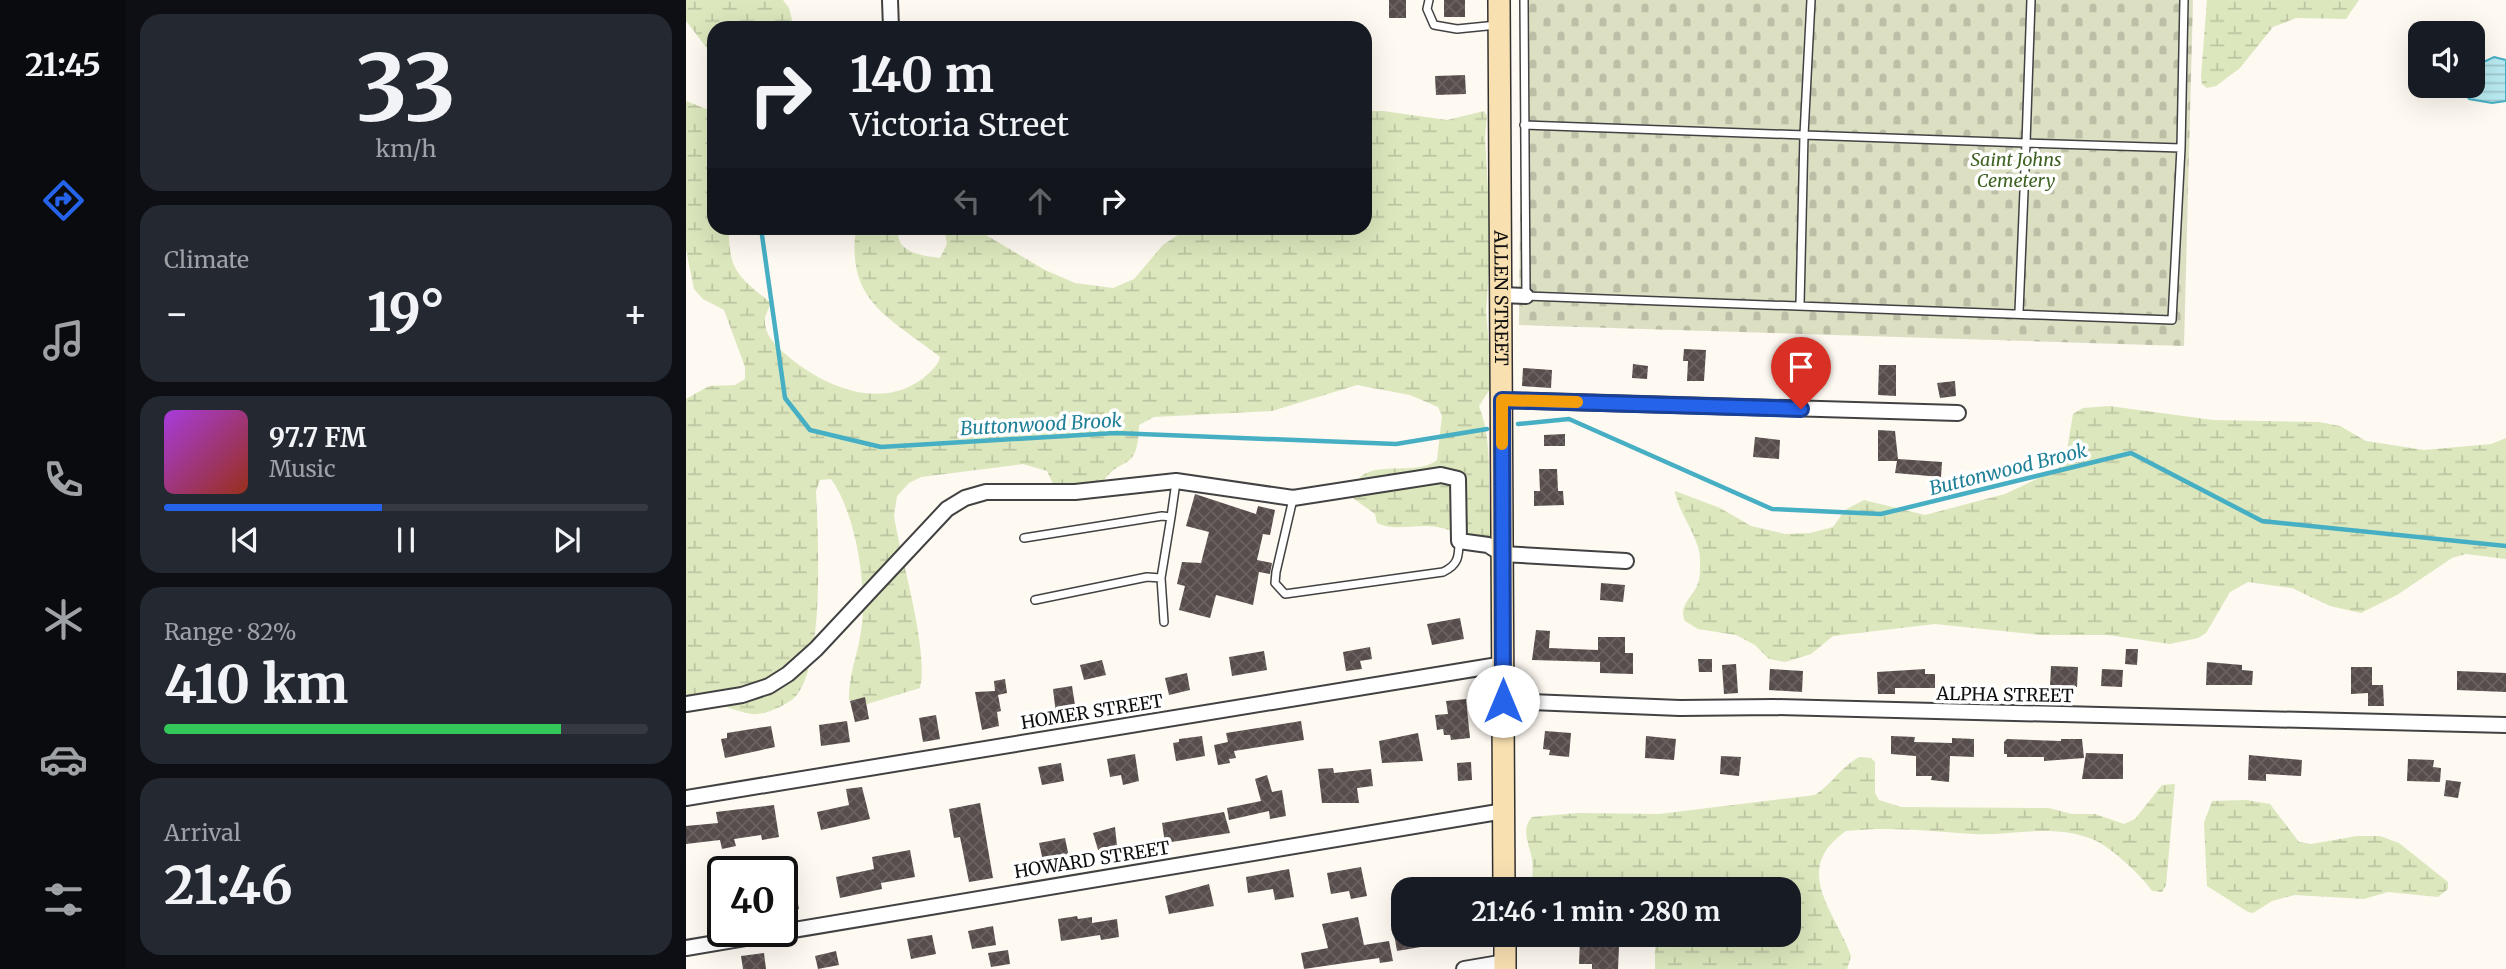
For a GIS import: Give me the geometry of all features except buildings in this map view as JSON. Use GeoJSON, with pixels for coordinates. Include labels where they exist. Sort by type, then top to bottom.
{"type":"FeatureCollection","features":[{"type":"Feature","properties":{"kind":"street"},"geometry":{"type":"LineString","coordinates":[[890,0],[891,21]]}},
{"type":"Feature","properties":{"kind":"street","name":"ALLEN STREET"},"geometry":{"type":"LineString","coordinates":[[1499,0],[1504,877]]}},
{"type":"Feature","properties":{"kind":"street"},"geometry":{"type":"LineString","coordinates":[[1501,295],[1526,296]]}},
{"type":"Feature","properties":{"kind":"street"},"geometry":{"type":"LineString","coordinates":[[1502,400],[1958,413]]}},
{"type":"Feature","properties":{"kind":"street"},"geometry":{"type":"LineString","coordinates":[[686,704],[742,695],[769,686],[788,674],[816,649],[947,509],[965,498],[985,492],[1075,492],[1176,481],[1293,498],[1441,475],[1458,479],[1459,541],[1488,545],[1502,554],[1626,561]]}},
{"type":"Feature","properties":{"kind":"street","name":"HOMER STREET"},"geometry":{"type":"LineString","coordinates":[[686,798],[1504,664]]}},
{"type":"Feature","properties":{"kind":"street","name":"ALPHA STREET"},"geometry":{"type":"LineString","coordinates":[[1503,701],[1680,708],[1774,707],[2506,725]]}},
{"type":"Feature","properties":{"kind":"street","name":"HOWARD STREET"},"geometry":{"type":"LineString","coordinates":[[686,948],[1504,811]]}},
{"type":"Feature","properties":{"kind":"street"},"geometry":{"type":"LineString","coordinates":[[1464,969],[1505,966],[1505,947]]}},
{"type":"Feature","properties":{"kind":"lane"},"geometry":{"type":"LineString","coordinates":[[1429,0],[1427,9],[1434,25],[1457,29],[1499,24]]}},
{"type":"Feature","properties":{"kind":"lane"},"geometry":{"type":"LineString","coordinates":[[1524,0],[1526,296],[2019,312],[2172,320],[2181,148],[2184,0]]}},
{"type":"Feature","properties":{"kind":"lane"},"geometry":{"type":"LineString","coordinates":[[1800,304],[1804,135],[1811,0]]}},
{"type":"Feature","properties":{"kind":"lane"},"geometry":{"type":"LineString","coordinates":[[2019,312],[2031,0]]}},
{"type":"Feature","properties":{"kind":"lane"},"geometry":{"type":"LineString","coordinates":[[1524,125],[2181,148]]}},
{"type":"Feature","properties":{"kind":"lane"},"geometry":{"type":"LineString","coordinates":[[1164,622],[1161,578],[1176,481]]}},
{"type":"Feature","properties":{"kind":"lane"},"geometry":{"type":"LineString","coordinates":[[1293,498],[1275,583],[1285,594],[1443,572],[1451,568],[1459,557],[1459,541]]}},
{"type":"Feature","properties":{"kind":"lane"},"geometry":{"type":"LineString","coordinates":[[1024,538],[1162,516],[1171,517]]}},
{"type":"Feature","properties":{"kind":"lane"},"geometry":{"type":"LineString","coordinates":[[1035,600],[1161,578]]}},
{"type":"Feature","properties":{"kind":"green space"},"geometry":{"type":"Polygon","coordinates":[[[686,0],[783,0],[789,8],[792,21],[707,21],[707,48],[686,21],[686,0]]]}},
{"type":"Feature","properties":{"kind":"green space","name":"Saint Johns Cemetery"},"geometry":{"type":"Polygon","coordinates":[[[1522,0],[2193,0],[2184,346],[1519,325],[1522,0]]]}},
{"type":"Feature","properties":{"kind":"green space"},"geometry":{"type":"Polygon","coordinates":[[[2207,0],[2359,0],[2346,19],[2296,18],[2273,27],[2240,68],[2216,86],[2207,88],[2202,84],[2201,76],[2207,0]]]}},
{"type":"Feature","properties":{"kind":"green space"},"geometry":{"type":"Polygon","coordinates":[[[686,101],[707,109],[707,235],[729,235],[733,264],[743,279],[771,303],[765,321],[771,339],[805,369],[839,387],[876,394],[894,392],[912,385],[928,374],[940,357],[888,318],[864,291],[858,274],[856,235],[898,235],[900,243],[910,251],[940,258],[947,244],[945,235],[986,235],[1045,270],[1075,283],[1113,288],[1134,279],[1163,245],[1178,235],[1372,235],[1372,111],[1447,120],[1484,111],[1487,116],[1485,137],[1491,242],[1486,311],[1491,372],[1490,389],[1479,406],[1488,449],[1491,528],[1489,549],[1444,528],[1384,526],[1377,523],[1375,514],[1353,498],[1356,484],[1363,475],[1386,469],[1413,468],[1437,460],[1442,416],[1438,407],[1410,395],[1357,385],[1272,411],[1154,417],[1139,425],[1135,452],[1107,476],[1100,487],[1055,488],[1047,471],[1023,464],[921,477],[909,483],[897,496],[894,516],[918,628],[922,672],[920,688],[867,704],[849,700],[863,614],[858,552],[840,494],[831,479],[820,480],[816,491],[816,628],[812,656],[796,696],[778,708],[752,714],[686,695],[686,399],[709,386],[735,385],[745,379],[745,367],[724,310],[703,299],[694,289],[686,250],[686,101]]]}},
{"type":"Feature","properties":{"kind":"green space"},"geometry":{"type":"Polygon","coordinates":[[[2109,406],[2213,420],[2319,422],[2340,426],[2366,441],[2424,450],[2491,444],[2506,438],[2506,559],[2466,554],[2452,558],[2397,595],[2361,613],[2330,606],[2292,588],[2248,582],[2230,592],[2206,633],[2198,638],[2170,644],[2108,635],[2040,635],[1935,624],[1833,636],[1811,654],[1785,662],[1769,659],[1755,645],[1736,635],[1698,629],[1685,621],[1684,607],[1699,581],[1700,554],[1675,491],[1720,508],[1751,526],[1785,534],[1810,533],[1833,527],[1845,510],[1864,500],[1925,515],[2005,494],[2058,469],[2066,456],[2073,414],[2083,408],[2109,406]]]}},
{"type":"Feature","properties":{"kind":"green space"},"geometry":{"type":"Polygon","coordinates":[[[1859,757],[1871,758],[1875,762],[1875,793],[1879,800],[1901,807],[2049,808],[2072,814],[2095,814],[2124,824],[2135,819],[2162,785],[2175,784],[2166,885],[2162,892],[2152,891],[2116,854],[2092,839],[2077,834],[2033,831],[1974,834],[1894,829],[1846,831],[1830,846],[1821,861],[1819,876],[1828,907],[1851,956],[1847,969],[1655,969],[1655,947],[1801,947],[1801,877],[1533,877],[1533,864],[1526,832],[1532,817],[1578,813],[1659,814],[1815,795],[1859,757]]]}},
{"type":"Feature","properties":{"kind":"green space"},"geometry":{"type":"Polygon","coordinates":[[[2246,800],[2270,804],[2299,842],[2311,844],[2357,836],[2380,836],[2399,843],[2448,882],[2448,889],[2438,897],[2388,892],[2364,899],[2295,895],[2272,901],[2253,913],[2248,912],[2207,886],[2204,823],[2212,801],[2246,800]]]}},
{"type":"Feature","properties":{"kind":"water"},"geometry":{"type":"Polygon","coordinates":[[[2494,57],[2506,60],[2506,101],[2492,103],[2468,98],[2485,98],[2485,61],[2494,57]]]}},
{"type":"Feature","properties":{"kind":"waterway","name":"Buttonwood Brook"},"geometry":{"type":"LineString","coordinates":[[762,235],[785,398],[810,430],[881,447],[1115,433],[1396,444],[1487,429]]}},
{"type":"Feature","properties":{"kind":"waterway","name":"Buttonwood Brook"},"geometry":{"type":"LineString","coordinates":[[1518,424],[1569,419],[1772,509],[1881,514],[2131,453],[2262,521],[2506,546]]}},
{"type":"Feature","properties":{"kind":"slow traffic"},"geometry":{"type":"LineString","coordinates":[[1502,444],[1502,400],[1577,402]]}},
{"type":"Feature","properties":{"kind":"route"},"geometry":{"type":"LineString","coordinates":[[1503,701],[1502,400],[1801,409]]}}]}
